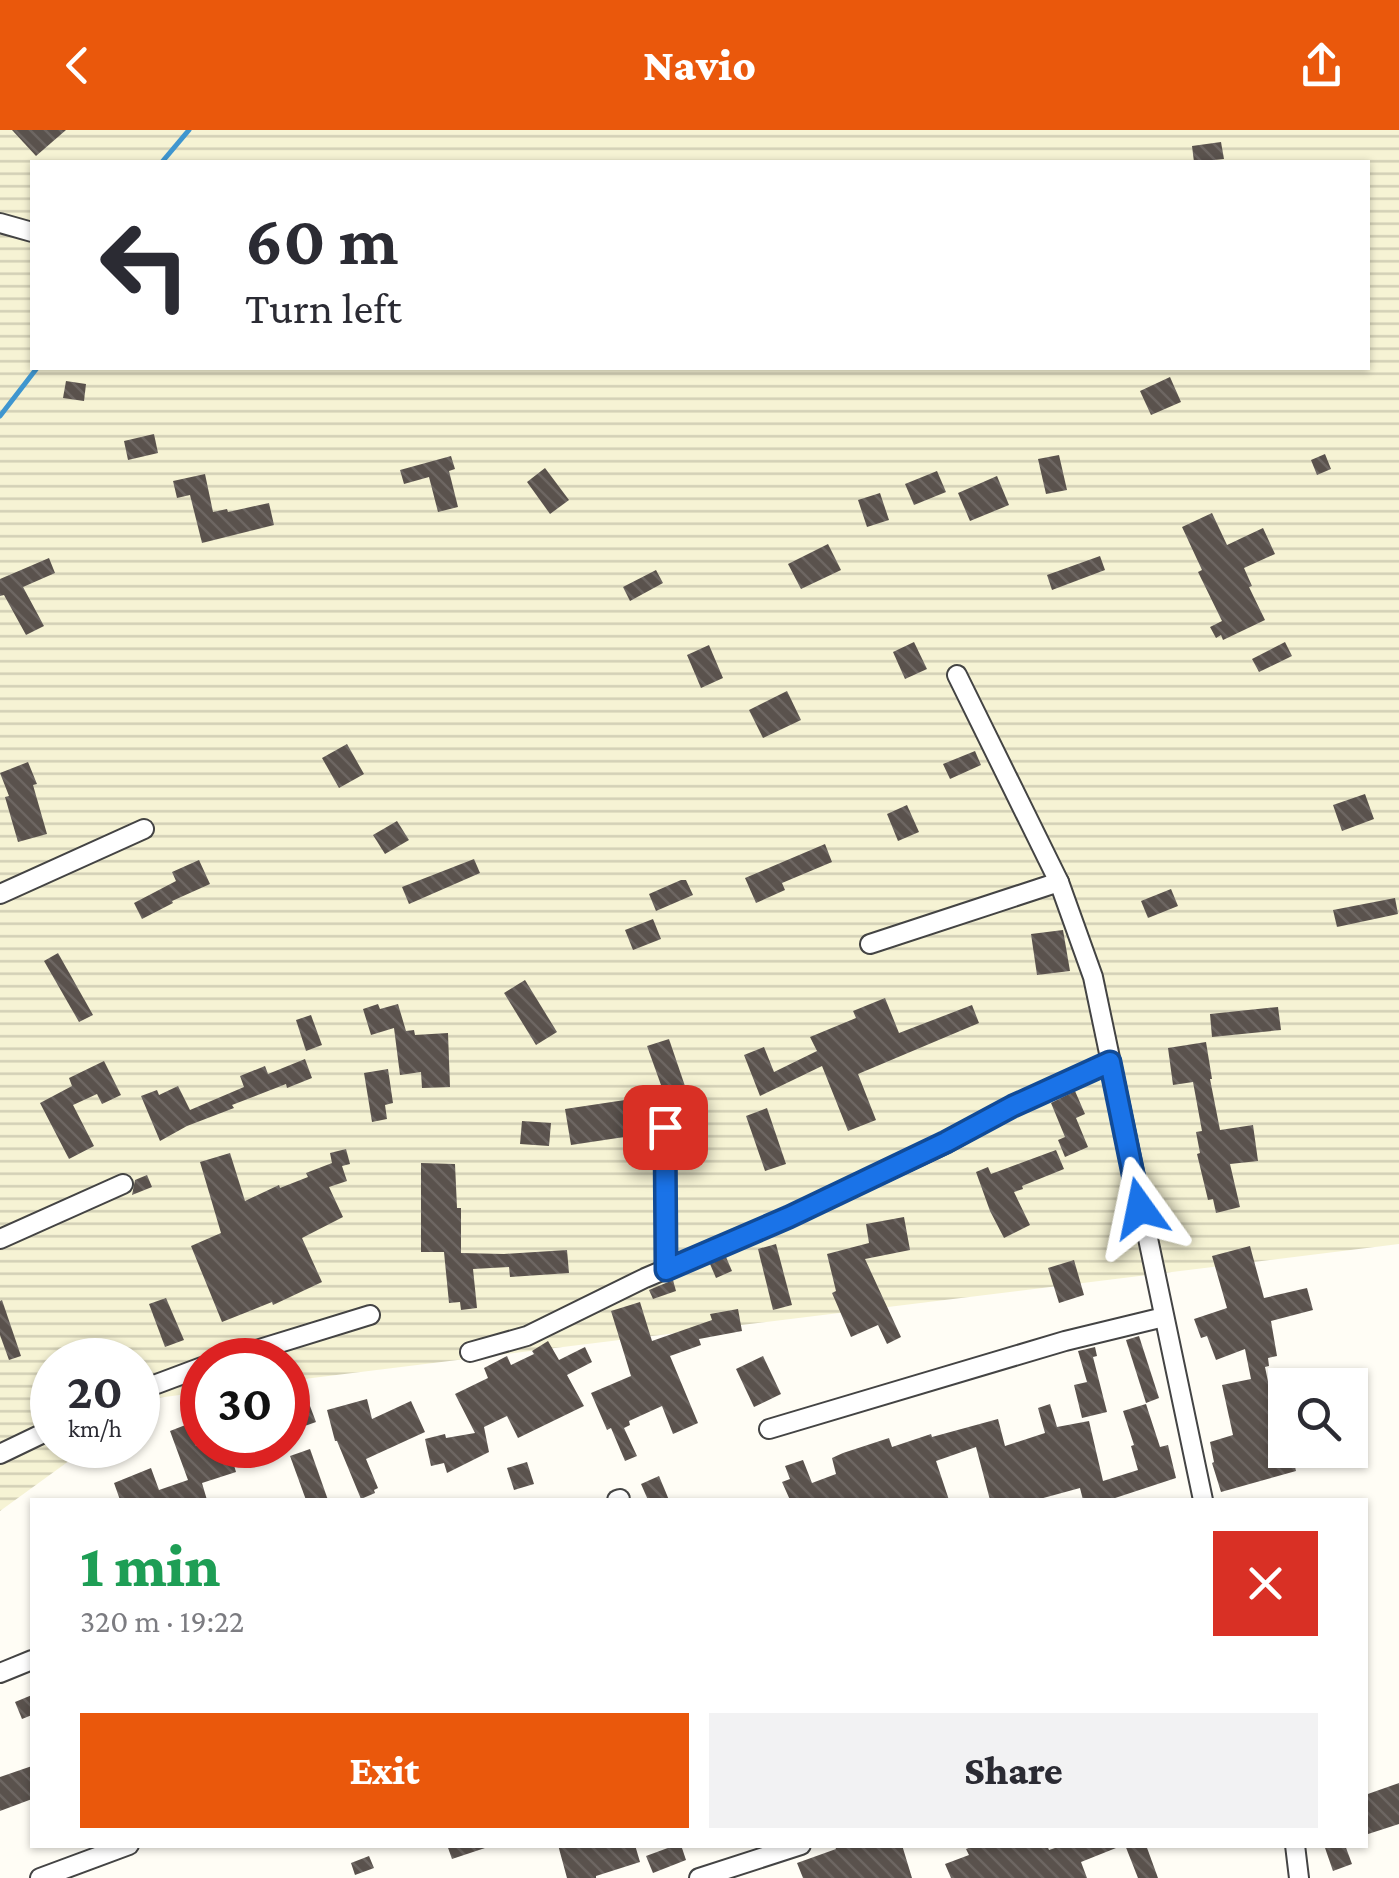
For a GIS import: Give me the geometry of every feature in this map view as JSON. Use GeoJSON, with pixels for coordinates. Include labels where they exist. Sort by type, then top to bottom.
{"type":"FeatureCollection","features":[{"type":"Feature","properties":{"kind":"street"},"geometry":{"type":"LineString","coordinates":[[0,224],[30,232]]}},
{"type":"Feature","properties":{"kind":"street"},"geometry":{"type":"LineString","coordinates":[[956,675],[1059,882],[1093,978],[1201,1498]]}},
{"type":"Feature","properties":{"kind":"street"},"geometry":{"type":"LineString","coordinates":[[0,894],[144,829]]}},
{"type":"Feature","properties":{"kind":"street"},"geometry":{"type":"LineString","coordinates":[[870,944],[1059,882]]}},
{"type":"Feature","properties":{"kind":"street"},"geometry":{"type":"LineString","coordinates":[[470,1352],[526,1336],[789,1217],[1110,1062]]}},
{"type":"Feature","properties":{"kind":"street"},"geometry":{"type":"LineString","coordinates":[[665,1127],[666,1270]]}},
{"type":"Feature","properties":{"kind":"street"},"geometry":{"type":"LineString","coordinates":[[0,1239],[123,1184]]}},
{"type":"Feature","properties":{"kind":"street"},"geometry":{"type":"LineString","coordinates":[[295,1338],[370,1315]]}},
{"type":"Feature","properties":{"kind":"street"},"geometry":{"type":"LineString","coordinates":[[769,1429],[1065,1341],[1164,1318]]}},
{"type":"Feature","properties":{"kind":"street"},"geometry":{"type":"LineString","coordinates":[[0,1454],[30,1440]]}},
{"type":"Feature","properties":{"kind":"street"},"geometry":{"type":"LineString","coordinates":[[0,1673],[30,1661]]}},
{"type":"Feature","properties":{"kind":"street"},"geometry":{"type":"LineString","coordinates":[[40,1878],[121,1848]]}},
{"type":"Feature","properties":{"kind":"street"},"geometry":{"type":"LineString","coordinates":[[699,1878],[792,1848]]}},
{"type":"Feature","properties":{"kind":"street"},"geometry":{"type":"LineString","coordinates":[[1296,1848],[1299,1878]]}},
{"type":"Feature","properties":{"kind":"shaded area"},"geometry":{"type":"Polygon","coordinates":[[[0,130],[1399,130],[1399,1244],[310,1378],[310,1338],[180,1338],[180,1395],[160,1398],[160,1338],[30,1338],[30,1468],[59,1468],[0,1511],[0,130]]]}},
{"type":"Feature","properties":{"kind":"building"},"geometry":{"type":"Polygon","coordinates":[[[12,130],[66,130],[36,156],[12,130]]]}},
{"type":"Feature","properties":{"kind":"building"},"geometry":{"type":"Polygon","coordinates":[[[1221,142],[1224,159],[1194,160],[1192,146],[1221,142]]]}},
{"type":"Feature","properties":{"kind":"building"},"geometry":{"type":"Polygon","coordinates":[[[1170,377],[1181,402],[1151,415],[1140,391],[1170,377]]]}},
{"type":"Feature","properties":{"kind":"building"},"geometry":{"type":"Polygon","coordinates":[[[66,381],[86,384],[84,401],[63,398],[66,381]]]}},
{"type":"Feature","properties":{"kind":"building"},"geometry":{"type":"Polygon","coordinates":[[[154,434],[158,453],[128,460],[124,441],[154,434]]]}},
{"type":"Feature","properties":{"kind":"building"},"geometry":{"type":"Polygon","coordinates":[[[1325,454],[1331,469],[1317,475],[1311,460],[1325,454]]]}},
{"type":"Feature","properties":{"kind":"building"},"geometry":{"type":"Polygon","coordinates":[[[1059,455],[1067,490],[1046,494],[1038,459],[1059,455]]]}},
{"type":"Feature","properties":{"kind":"building"},"geometry":{"type":"Polygon","coordinates":[[[451,456],[455,469],[449,471],[458,507],[438,512],[429,477],[404,484],[400,470],[451,456]]]}},
{"type":"Feature","properties":{"kind":"building"},"geometry":{"type":"Polygon","coordinates":[[[545,468],[569,500],[550,514],[527,482],[545,468]]]}},
{"type":"Feature","properties":{"kind":"building"},"geometry":{"type":"Polygon","coordinates":[[[937,471],[946,492],[914,505],[905,484],[937,471]]]}},
{"type":"Feature","properties":{"kind":"building"},"geometry":{"type":"Polygon","coordinates":[[[205,474],[213,512],[269,503],[274,525],[202,543],[190,495],[177,498],[173,481],[205,474]]]}},
{"type":"Feature","properties":{"kind":"building"},"geometry":{"type":"Polygon","coordinates":[[[997,476],[1009,505],[970,521],[958,493],[997,476]]]}},
{"type":"Feature","properties":{"kind":"building"},"geometry":{"type":"Polygon","coordinates":[[[880,493],[889,520],[867,527],[858,500],[880,493]]]}},
{"type":"Feature","properties":{"kind":"building"},"geometry":{"type":"Polygon","coordinates":[[[1212,513],[1227,545],[1263,528],[1275,554],[1244,568],[1265,620],[1223,640],[1221,635],[1216,638],[1210,627],[1222,621],[1182,527],[1212,513]]]}},
{"type":"Feature","properties":{"kind":"building"},"geometry":{"type":"Polygon","coordinates":[[[828,544],[841,570],[801,589],[788,564],[828,544]]]}},
{"type":"Feature","properties":{"kind":"building"},"geometry":{"type":"Polygon","coordinates":[[[1100,556],[1105,570],[1052,590],[1047,575],[1100,556]]]}},
{"type":"Feature","properties":{"kind":"building"},"geometry":{"type":"Polygon","coordinates":[[[49,558],[55,573],[23,587],[44,626],[26,635],[4,595],[0,596],[0,579],[49,558]]]}},
{"type":"Feature","properties":{"kind":"building"},"geometry":{"type":"Polygon","coordinates":[[[656,570],[663,583],[630,601],[623,587],[656,570]]]}},
{"type":"Feature","properties":{"kind":"building"},"geometry":{"type":"Polygon","coordinates":[[[914,642],[927,669],[905,679],[893,652],[914,642]]]}},
{"type":"Feature","properties":{"kind":"building"},"geometry":{"type":"Polygon","coordinates":[[[1285,642],[1292,656],[1259,672],[1252,659],[1285,642]]]}},
{"type":"Feature","properties":{"kind":"building"},"geometry":{"type":"Polygon","coordinates":[[[709,645],[723,678],[701,688],[687,655],[709,645]]]}},
{"type":"Feature","properties":{"kind":"building"},"geometry":{"type":"Polygon","coordinates":[[[787,691],[801,720],[763,738],[749,710],[787,691]]]}},
{"type":"Feature","properties":{"kind":"building"},"geometry":{"type":"Polygon","coordinates":[[[347,744],[364,774],[339,788],[322,758],[347,744]]]}},
{"type":"Feature","properties":{"kind":"building"},"geometry":{"type":"Polygon","coordinates":[[[975,751],[981,765],[950,779],[943,764],[975,751]]]}},
{"type":"Feature","properties":{"kind":"building"},"geometry":{"type":"Polygon","coordinates":[[[28,762],[37,784],[33,785],[47,834],[18,842],[0,773],[28,762]]]}},
{"type":"Feature","properties":{"kind":"building"},"geometry":{"type":"Polygon","coordinates":[[[1365,794],[1374,819],[1342,831],[1333,805],[1365,794]]]}},
{"type":"Feature","properties":{"kind":"building"},"geometry":{"type":"Polygon","coordinates":[[[907,805],[919,832],[898,841],[887,814],[907,805]]]}},
{"type":"Feature","properties":{"kind":"building"},"geometry":{"type":"Polygon","coordinates":[[[397,821],[409,840],[385,854],[373,835],[397,821]]]}},
{"type":"Feature","properties":{"kind":"building"},"geometry":{"type":"Polygon","coordinates":[[[825,844],[832,862],[782,883],[785,890],[756,903],[745,878],[825,844]]]}},
{"type":"Feature","properties":{"kind":"building"},"geometry":{"type":"Polygon","coordinates":[[[474,859],[480,873],[409,904],[402,887],[474,859]]]}},
{"type":"Feature","properties":{"kind":"building"},"geometry":{"type":"Polygon","coordinates":[[[199,860],[210,884],[142,919],[134,903],[176,881],[172,872],[199,860]]]}},
{"type":"Feature","properties":{"kind":"building"},"geometry":{"type":"Polygon","coordinates":[[[686,880],[693,895],[656,911],[649,894],[686,880]]]}},
{"type":"Feature","properties":{"kind":"building"},"geometry":{"type":"Polygon","coordinates":[[[1171,889],[1178,906],[1148,918],[1141,901],[1171,889]]]}},
{"type":"Feature","properties":{"kind":"building"},"geometry":{"type":"Polygon","coordinates":[[[1395,898],[1398,914],[1337,927],[1333,910],[1395,898]]]}},
{"type":"Feature","properties":{"kind":"building"},"geometry":{"type":"Polygon","coordinates":[[[653,919],[661,939],[633,950],[625,930],[653,919]]]}},
{"type":"Feature","properties":{"kind":"building"},"geometry":{"type":"Polygon","coordinates":[[[1063,930],[1070,971],[1037,975],[1031,934],[1063,930]]]}},
{"type":"Feature","properties":{"kind":"building"},"geometry":{"type":"Polygon","coordinates":[[[58,953],[93,1015],[79,1022],[44,961],[58,953]]]}},
{"type":"Feature","properties":{"kind":"building"},"geometry":{"type":"Polygon","coordinates":[[[525,980],[557,1032],[536,1045],[504,993],[525,980]]]}},
{"type":"Feature","properties":{"kind":"building"},"geometry":{"type":"Polygon","coordinates":[[[885,998],[899,1033],[972,1005],[979,1023],[858,1074],[876,1120],[848,1131],[822,1066],[760,1096],[744,1055],[764,1047],[774,1072],[817,1051],[810,1037],[856,1018],[853,1011],[885,998]]]}},
{"type":"Feature","properties":{"kind":"building"},"geometry":{"type":"Polygon","coordinates":[[[378,1004],[380,1009],[398,1004],[406,1031],[414,1030],[415,1035],[448,1033],[450,1087],[422,1088],[421,1072],[400,1075],[394,1028],[371,1035],[363,1009],[378,1004]]]}},
{"type":"Feature","properties":{"kind":"building"},"geometry":{"type":"Polygon","coordinates":[[[1278,1007],[1281,1030],[1212,1037],[1210,1014],[1278,1007]]]}},
{"type":"Feature","properties":{"kind":"building"},"geometry":{"type":"Polygon","coordinates":[[[311,1015],[322,1045],[306,1051],[296,1020],[311,1015]]]}},
{"type":"Feature","properties":{"kind":"building"},"geometry":{"type":"Polygon","coordinates":[[[669,1039],[687,1092],[666,1099],[647,1046],[669,1039]]]}},
{"type":"Feature","properties":{"kind":"building"},"geometry":{"type":"Polygon","coordinates":[[[1206,1042],[1220,1130],[1253,1125],[1258,1161],[1230,1164],[1240,1207],[1216,1213],[1213,1199],[1208,1200],[1197,1154],[1200,1153],[1196,1132],[1202,1131],[1193,1082],[1173,1085],[1168,1048],[1206,1042]]]}},
{"type":"Feature","properties":{"kind":"building"},"geometry":{"type":"Polygon","coordinates":[[[305,1059],[312,1078],[232,1105],[234,1108],[160,1141],[141,1096],[157,1090],[159,1095],[178,1086],[190,1110],[244,1087],[240,1076],[265,1066],[268,1074],[305,1059]]]}},
{"type":"Feature","properties":{"kind":"building"},"geometry":{"type":"Polygon","coordinates":[[[104,1061],[121,1095],[102,1104],[97,1094],[73,1105],[94,1146],[69,1159],[40,1103],[72,1086],[69,1078],[104,1061]]]}},
{"type":"Feature","properties":{"kind":"building"},"geometry":{"type":"Polygon","coordinates":[[[388,1069],[393,1103],[385,1105],[387,1119],[372,1122],[364,1073],[388,1069]]]}},
{"type":"Feature","properties":{"kind":"building"},"geometry":{"type":"Polygon","coordinates":[[[1075,1091],[1085,1114],[1076,1118],[1088,1147],[1065,1157],[1058,1140],[1065,1137],[1051,1103],[1075,1091]]]}},
{"type":"Feature","properties":{"kind":"building"},"geometry":{"type":"Polygon","coordinates":[[[625,1100],[631,1136],[571,1145],[565,1109],[625,1100]]]}},
{"type":"Feature","properties":{"kind":"building"},"geometry":{"type":"Polygon","coordinates":[[[767,1108],[786,1164],[765,1171],[746,1116],[767,1108]]]}},
{"type":"Feature","properties":{"kind":"building"},"geometry":{"type":"Polygon","coordinates":[[[522,1121],[551,1123],[549,1146],[520,1144],[522,1121]]]}},
{"type":"Feature","properties":{"kind":"building"},"geometry":{"type":"Polygon","coordinates":[[[346,1149],[350,1164],[342,1166],[347,1181],[329,1187],[343,1217],[302,1238],[322,1282],[273,1305],[272,1302],[222,1322],[191,1246],[221,1233],[200,1162],[230,1153],[245,1201],[308,1177],[306,1173],[332,1163],[330,1153],[346,1149]]]}},
{"type":"Feature","properties":{"kind":"building"},"geometry":{"type":"Polygon","coordinates":[[[1056,1150],[1064,1169],[1014,1192],[1030,1225],[1004,1238],[976,1172],[988,1167],[991,1174],[1056,1150]]]}},
{"type":"Feature","properties":{"kind":"building"},"geometry":{"type":"Polygon","coordinates":[[[421,1163],[455,1164],[457,1208],[461,1208],[461,1253],[567,1250],[569,1273],[510,1277],[509,1267],[473,1269],[477,1308],[461,1310],[460,1302],[449,1303],[444,1252],[421,1252],[421,1163]]]}},
{"type":"Feature","properties":{"kind":"building"},"geometry":{"type":"Polygon","coordinates":[[[147,1175],[152,1187],[132,1195],[135,1180],[147,1175]]]}},
{"type":"Feature","properties":{"kind":"building"},"geometry":{"type":"Polygon","coordinates":[[[904,1217],[910,1250],[865,1259],[901,1337],[887,1344],[878,1325],[851,1337],[832,1293],[836,1291],[827,1254],[869,1243],[866,1224],[904,1217]]]}},
{"type":"Feature","properties":{"kind":"building"},"geometry":{"type":"Polygon","coordinates":[[[776,1244],[792,1305],[773,1310],[758,1249],[776,1244]]]}},
{"type":"Feature","properties":{"kind":"building"},"geometry":{"type":"Polygon","coordinates":[[[1250,1246],[1264,1298],[1307,1288],[1313,1310],[1271,1321],[1277,1356],[1268,1358],[1269,1366],[1265,1367],[1268,1468],[1296,1471],[1221,1492],[1210,1442],[1233,1435],[1222,1385],[1251,1379],[1245,1349],[1216,1360],[1207,1336],[1201,1338],[1194,1319],[1227,1308],[1212,1256],[1250,1246]]]}},
{"type":"Feature","properties":{"kind":"building"},"geometry":{"type":"Polygon","coordinates":[[[726,1257],[732,1271],[716,1278],[710,1264],[726,1257]]]}},
{"type":"Feature","properties":{"kind":"building"},"geometry":{"type":"Polygon","coordinates":[[[1074,1260],[1084,1295],[1059,1303],[1048,1268],[1074,1260]]]}},
{"type":"Feature","properties":{"kind":"building"},"geometry":{"type":"Polygon","coordinates":[[[673,1280],[676,1291],[653,1299],[649,1290],[673,1280]]]}},
{"type":"Feature","properties":{"kind":"building"},"geometry":{"type":"Polygon","coordinates":[[[166,1298],[183,1338],[180,1341],[165,1347],[149,1304],[166,1298]]]}},
{"type":"Feature","properties":{"kind":"building"},"geometry":{"type":"Polygon","coordinates":[[[2,1300],[21,1356],[9,1360],[0,1335],[2,1300]]]}},
{"type":"Feature","properties":{"kind":"building"},"geometry":{"type":"Polygon","coordinates":[[[640,1302],[652,1341],[712,1320],[710,1314],[738,1309],[742,1331],[699,1339],[701,1345],[670,1356],[698,1423],[673,1434],[662,1406],[629,1421],[630,1425],[624,1428],[637,1456],[625,1461],[591,1393],[631,1376],[611,1311],[640,1302]]]}},
{"type":"Feature","properties":{"kind":"building"},"geometry":{"type":"Polygon","coordinates":[[[1139,1336],[1159,1398],[1146,1403],[1126,1340],[1139,1336]]]}},
{"type":"Feature","properties":{"kind":"building"},"geometry":{"type":"Polygon","coordinates":[[[548,1341],[559,1360],[585,1347],[592,1362],[567,1375],[584,1406],[518,1438],[507,1416],[484,1427],[489,1452],[447,1473],[444,1463],[431,1466],[425,1439],[475,1433],[455,1394],[488,1378],[484,1368],[507,1356],[511,1365],[534,1354],[532,1351],[548,1341]]]}},
{"type":"Feature","properties":{"kind":"building"},"geometry":{"type":"Polygon","coordinates":[[[1095,1347],[1097,1356],[1093,1357],[1107,1412],[1082,1418],[1074,1385],[1087,1382],[1078,1351],[1095,1347]]]}},
{"type":"Feature","properties":{"kind":"building"},"geometry":{"type":"Polygon","coordinates":[[[763,1356],[781,1394],[754,1407],[736,1369],[763,1356]]]}},
{"type":"Feature","properties":{"kind":"building"},"geometry":{"type":"Polygon","coordinates":[[[367,1399],[372,1419],[411,1401],[425,1432],[366,1459],[378,1488],[361,1498],[335,1441],[327,1410],[367,1399]]]}},
{"type":"Feature","properties":{"kind":"building"},"geometry":{"type":"Polygon","coordinates":[[[1050,1404],[1057,1427],[1089,1421],[1103,1481],[1138,1470],[1123,1411],[1146,1404],[1160,1447],[1168,1445],[1176,1478],[1115,1498],[1082,1498],[1080,1488],[1043,1498],[989,1498],[976,1447],[936,1461],[948,1498],[789,1498],[782,1482],[790,1479],[785,1466],[803,1460],[812,1483],[836,1474],[832,1458],[843,1453],[889,1438],[892,1447],[998,1419],[1005,1446],[1045,1433],[1038,1408],[1050,1404]]]}},
{"type":"Feature","properties":{"kind":"building"},"geometry":{"type":"Polygon","coordinates":[[[180,1427],[180,1458],[170,1431],[180,1427]]]}},
{"type":"Feature","properties":{"kind":"building"},"geometry":{"type":"Polygon","coordinates":[[[310,1449],[327,1498],[305,1498],[294,1468],[310,1468],[310,1449]]]}},
{"type":"Feature","properties":{"kind":"building"},"geometry":{"type":"Polygon","coordinates":[[[527,1462],[534,1484],[514,1490],[507,1468],[527,1462]]]}},
{"type":"Feature","properties":{"kind":"building"},"geometry":{"type":"Polygon","coordinates":[[[151,1468],[159,1490],[188,1480],[184,1468],[235,1468],[236,1472],[202,1483],[206,1498],[119,1498],[114,1483],[151,1468]]]}},
{"type":"Feature","properties":{"kind":"building"},"geometry":{"type":"Polygon","coordinates":[[[659,1476],[668,1498],[647,1498],[641,1484],[659,1476]]]}},
{"type":"Feature","properties":{"kind":"building"},"geometry":{"type":"Polygon","coordinates":[[[30,1696],[30,1716],[22,1719],[15,1702],[30,1696]]]}},
{"type":"Feature","properties":{"kind":"building"},"geometry":{"type":"Polygon","coordinates":[[[30,1767],[30,1800],[0,1811],[0,1777],[30,1767]]]}},
{"type":"Feature","properties":{"kind":"building"},"geometry":{"type":"Polygon","coordinates":[[[1399,1783],[1399,1824],[1368,1834],[1368,1794],[1399,1783]]]}},
{"type":"Feature","properties":{"kind":"building"},"geometry":{"type":"Polygon","coordinates":[[[448,1848],[485,1848],[452,1859],[448,1848]]]}},
{"type":"Feature","properties":{"kind":"building"},"geometry":{"type":"Polygon","coordinates":[[[559,1848],[636,1848],[640,1862],[596,1878],[567,1878],[559,1848]]]}},
{"type":"Feature","properties":{"kind":"building"},"geometry":{"type":"Polygon","coordinates":[[[668,1848],[682,1848],[686,1860],[653,1873],[646,1856],[668,1848]]]}},
{"type":"Feature","properties":{"kind":"building"},"geometry":{"type":"Polygon","coordinates":[[[903,1848],[912,1878],[803,1878],[797,1863],[836,1849],[903,1848]]]}},
{"type":"Feature","properties":{"kind":"building"},"geometry":{"type":"Polygon","coordinates":[[[1116,1848],[1081,1862],[1087,1878],[951,1878],[945,1864],[969,1855],[966,1849],[1116,1848]]]}},
{"type":"Feature","properties":{"kind":"building"},"geometry":{"type":"Polygon","coordinates":[[[1126,1848],[1147,1848],[1158,1878],[1138,1878],[1126,1848]]]}},
{"type":"Feature","properties":{"kind":"building"},"geometry":{"type":"Polygon","coordinates":[[[1325,1848],[1346,1848],[1352,1864],[1333,1871],[1325,1848]]]}},
{"type":"Feature","properties":{"kind":"building"},"geometry":{"type":"Polygon","coordinates":[[[369,1856],[374,1868],[355,1875],[351,1863],[369,1856]]]}},
{"type":"Feature","properties":{"kind":"waterway"},"geometry":{"type":"LineString","coordinates":[[164,160],[189,130]]}},
{"type":"Feature","properties":{"kind":"waterway"},"geometry":{"type":"LineString","coordinates":[[0,416],[35,370]]}},
{"type":"Feature","properties":{"kind":"route"},"geometry":{"type":"LineString","coordinates":[[665,1127],[666,1270],[789,1217],[1110,1062],[1140,1208]]}}]}
